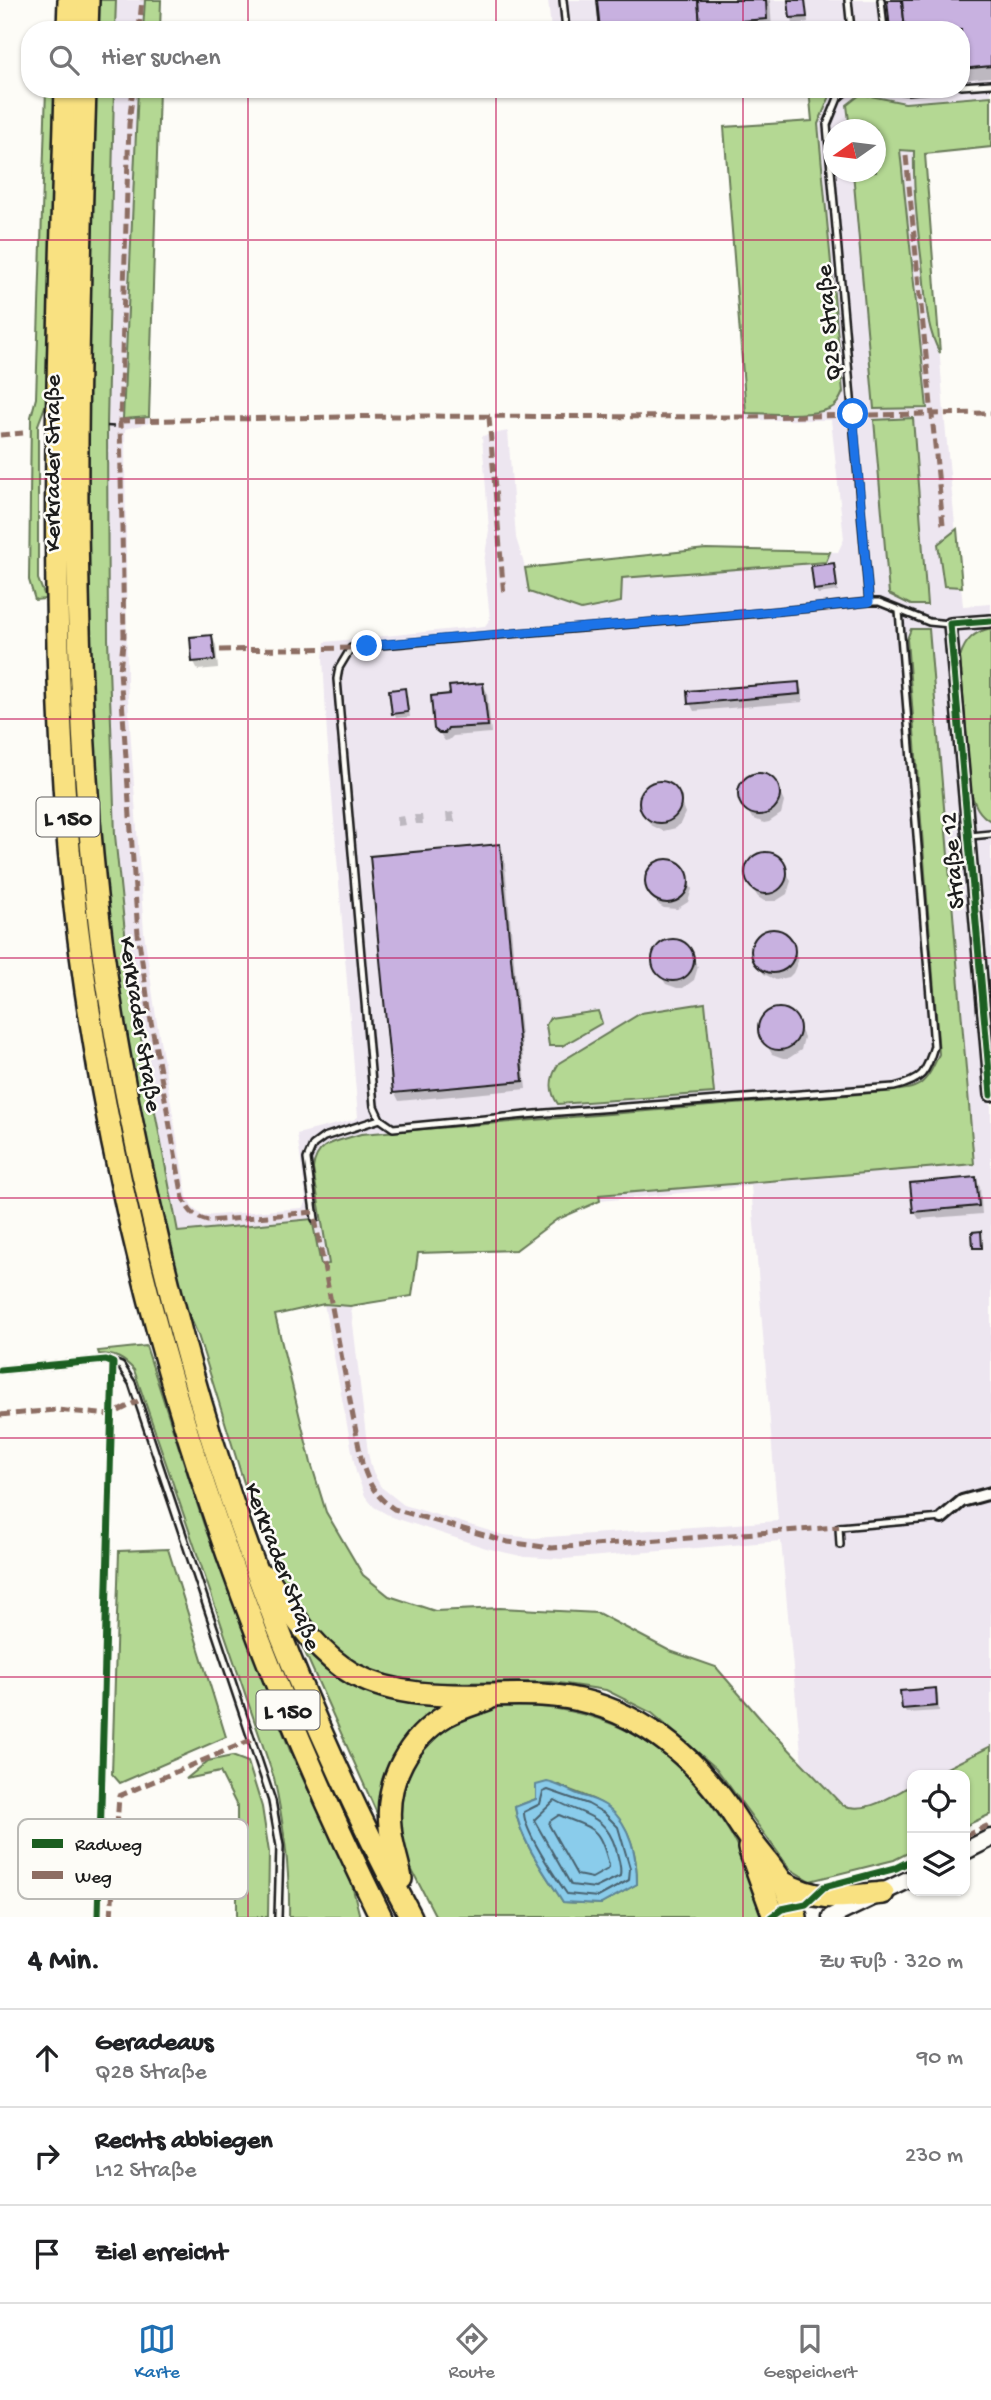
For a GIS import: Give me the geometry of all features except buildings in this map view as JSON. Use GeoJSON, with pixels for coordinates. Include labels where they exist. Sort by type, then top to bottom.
{"type":"FeatureCollection","features":[{"type":"Feature","properties":{"kind":"highway"},"geometry":{"type":"LineString","coordinates":[[68,21],[69,0]]}},
{"type":"Feature","properties":{"kind":"highway"},"geometry":{"type":"LineString","coordinates":[[87,21],[88,0]]}},
{"type":"Feature","properties":{"kind":"highway","name":"Kerkrader Straße"},"geometry":{"type":"LineString","coordinates":[[66,98],[56,525],[61,734],[86,991],[105,1102],[152,1310],[219,1527],[267,1660],[316,1778],[381,1917]]}},
{"type":"Feature","properties":{"kind":"highway","name":"Kerkrader Straße"},"geometry":{"type":"LineString","coordinates":[[85,98],[77,328],[75,522],[83,731],[92,858],[123,1083],[191,1373],[250,1554],[313,1714],[356,1808],[409,1913]]}},
{"type":"Feature","properties":{"kind":"highway","name":"L 150"},"geometry":{"type":"LineString","coordinates":[[250,1554],[306,1634],[333,1660],[354,1674],[377,1684],[410,1692],[571,1698],[598,1704],[625,1715],[663,1738],[691,1763],[717,1792],[782,1882],[796,1917]]}},
{"type":"Feature","properties":{"kind":"highway","name":"L 150"},"geometry":{"type":"LineString","coordinates":[[409,1913],[389,1824],[390,1799],[397,1773],[408,1752],[432,1726],[455,1711],[495,1696]]}},
{"type":"Feature","properties":{"kind":"highway","name":"L 150"},"geometry":{"type":"LineString","coordinates":[[743,1830],[774,1917]]}},
{"type":"Feature","properties":{"kind":"highway"},"geometry":{"type":"LineString","coordinates":[[782,1882],[806,1894],[822,1897],[883,1893]]}},
{"type":"Feature","properties":{"kind":"main road"},"geometry":{"type":"LineString","coordinates":[[970,1848],[991,1838]]}},
{"type":"Feature","properties":{"kind":"main road"},"geometry":{"type":"LineString","coordinates":[[831,1917],[907,1881]]}},
{"type":"Feature","properties":{"kind":"street"},"geometry":{"type":"LineString","coordinates":[[950,624],[991,621]]}},
{"type":"Feature","properties":{"kind":"street","name":"Straße 12"},"geometry":{"type":"LineString","coordinates":[[950,624],[968,836],[987,995],[991,1095]]}},
{"type":"Feature","properties":{"kind":"street"},"geometry":{"type":"LineString","coordinates":[[942,1518],[962,1501],[991,1493]]}},
{"type":"Feature","properties":{"kind":"lane"},"geometry":{"type":"LineString","coordinates":[[563,0],[565,21]]}},
{"type":"Feature","properties":{"kind":"lane"},"geometry":{"type":"LineString","coordinates":[[848,0],[850,21]]}},
{"type":"Feature","properties":{"kind":"lane"},"geometry":{"type":"LineString","coordinates":[[881,0],[883,21]]}},
{"type":"Feature","properties":{"kind":"lane"},"geometry":{"type":"LineString","coordinates":[[970,85],[991,84]]}},
{"type":"Feature","properties":{"kind":"lane","name":"Q28 Straße"},"geometry":{"type":"LineString","coordinates":[[839,98],[827,125],[869,602]]}},
{"type":"Feature","properties":{"kind":"lane"},"geometry":{"type":"LineString","coordinates":[[899,611],[934,1046],[927,1070],[911,1083],[894,1087],[547,1113],[393,1128],[380,1119],[374,1106],[337,679],[343,660],[351,648],[869,602],[879,602],[929,622],[950,624]]}},
{"type":"Feature","properties":{"kind":"lane"},"geometry":{"type":"LineString","coordinates":[[968,836],[991,834]]}},
{"type":"Feature","properties":{"kind":"lane"},"geometry":{"type":"LineString","coordinates":[[316,1219],[307,1159],[313,1145],[324,1137],[380,1119]]}},
{"type":"Feature","properties":{"kind":"lane"},"geometry":{"type":"LineString","coordinates":[[0,1370],[106,1360],[121,1366],[132,1383],[272,1801],[279,1846],[278,1917]]}},
{"type":"Feature","properties":{"kind":"lane"},"geometry":{"type":"LineString","coordinates":[[840,1545],[839,1527],[942,1518]]}},
{"type":"Feature","properties":{"kind":"path"},"geometry":{"type":"LineString","coordinates":[[107,426],[120,428]]}},
{"type":"Feature","properties":{"kind":"shaded area"},"geometry":{"type":"Polygon","coordinates":[[[116,0],[161,0],[160,21],[115,21],[116,0]]]}},
{"type":"Feature","properties":{"kind":"shaded area"},"geometry":{"type":"Polygon","coordinates":[[[548,0],[991,0],[991,147],[925,154],[944,413],[963,606],[991,604],[991,1755],[963,1770],[907,1770],[907,1800],[843,1820],[781,1756],[356,1589],[188,1231],[177,1232],[130,981],[115,835],[108,639],[107,426],[114,98],[159,98],[149,423],[125,429],[127,683],[144,933],[187,1196],[193,1208],[203,1216],[302,1208],[306,1203],[297,1134],[358,1117],[327,736],[323,657],[325,642],[485,626],[490,619],[484,562],[489,530],[482,436],[508,431],[516,538],[525,567],[706,549],[838,552],[844,539],[831,420],[746,420],[724,127],[812,121],[810,98],[970,98],[970,21],[550,21],[548,0]],[[751,1186],[600,1201],[556,1220],[516,1250],[418,1253],[412,1296],[351,1307],[372,1470],[381,1487],[404,1505],[503,1535],[534,1538],[778,1521],[751,1186]],[[324,1304],[275,1315],[311,1463],[326,1512],[363,1575],[389,1596],[435,1611],[500,1608],[598,1613],[670,1651],[716,1667],[802,1763],[781,1541],[564,1559],[525,1557],[486,1548],[392,1517],[374,1507],[365,1496],[356,1472],[324,1304]]]}},
{"type":"Feature","properties":{"kind":"green space"},"geometry":{"type":"Polygon","coordinates":[[[99,0],[116,0],[115,21],[98,21],[99,0]]]}},
{"type":"Feature","properties":{"kind":"green space"},"geometry":{"type":"Polygon","coordinates":[[[145,0],[161,0],[160,21],[144,21],[145,0]]]}},
{"type":"Feature","properties":{"kind":"green space"},"geometry":{"type":"Polygon","coordinates":[[[991,96],[991,147],[925,154],[940,353],[929,324],[926,303],[916,212],[914,151],[900,150],[927,408],[874,409],[854,182],[886,182],[886,119],[849,119],[847,105],[856,98],[881,98],[905,103],[991,96]]]}},
{"type":"Feature","properties":{"kind":"green space"},"geometry":{"type":"Polygon","coordinates":[[[46,98],[55,98],[47,401],[38,425],[38,579],[46,599],[35,600],[29,580],[31,417],[36,398],[46,98]]]}},
{"type":"Feature","properties":{"kind":"green space"},"geometry":{"type":"Polygon","coordinates":[[[96,98],[114,98],[107,426],[108,639],[115,835],[130,981],[178,1232],[312,1219],[321,1265],[329,1264],[313,1169],[318,1153],[336,1141],[361,1134],[885,1092],[914,1087],[925,1080],[939,1054],[907,639],[911,629],[929,629],[974,1164],[599,1195],[600,1201],[556,1220],[516,1250],[418,1253],[412,1296],[350,1306],[324,1304],[275,1315],[311,1463],[326,1512],[363,1575],[389,1596],[435,1611],[500,1608],[598,1613],[670,1651],[716,1667],[764,1723],[842,1805],[860,1808],[869,1806],[907,1788],[907,1854],[894,1860],[810,1881],[790,1869],[716,1768],[652,1713],[606,1690],[552,1682],[410,1683],[378,1675],[342,1656],[308,1624],[277,1570],[244,1483],[198,1335],[179,1291],[148,1159],[113,949],[94,772],[87,452],[96,98]]]}},
{"type":"Feature","properties":{"kind":"green space"},"geometry":{"type":"Polygon","coordinates":[[[138,98],[159,98],[149,417],[123,419],[138,98]]]}},
{"type":"Feature","properties":{"kind":"green space"},"geometry":{"type":"Polygon","coordinates":[[[810,98],[829,98],[818,124],[843,392],[829,409],[800,414],[746,413],[724,127],[812,121],[810,98]]]}},
{"type":"Feature","properties":{"kind":"green space"},"geometry":{"type":"Polygon","coordinates":[[[913,418],[927,605],[911,605],[889,594],[874,420],[913,418]]]}},
{"type":"Feature","properties":{"kind":"green space"},"geometry":{"type":"Polygon","coordinates":[[[957,529],[962,587],[944,586],[938,544],[957,529]]]}},
{"type":"Feature","properties":{"kind":"green space"},"geometry":{"type":"Polygon","coordinates":[[[706,549],[830,552],[826,562],[622,578],[621,602],[581,610],[529,592],[525,568],[706,549]]]}},
{"type":"Feature","properties":{"kind":"green space"},"geometry":{"type":"Polygon","coordinates":[[[991,628],[991,821],[978,809],[971,793],[960,657],[971,638],[991,628]]]}},
{"type":"Feature","properties":{"kind":"green space"},"geometry":{"type":"Polygon","coordinates":[[[705,1003],[714,1093],[558,1104],[551,1084],[559,1063],[641,1013],[705,1003]]]}},
{"type":"Feature","properties":{"kind":"green space"},"geometry":{"type":"Polygon","coordinates":[[[598,1011],[602,1023],[562,1046],[549,1046],[546,1025],[550,1018],[598,1011]]]}},
{"type":"Feature","properties":{"kind":"green space"},"geometry":{"type":"Polygon","coordinates":[[[146,1346],[204,1525],[291,1753],[351,1881],[360,1917],[289,1917],[286,1847],[274,1778],[134,1370],[126,1362],[110,1355],[99,1354],[98,1351],[146,1346]]]}},
{"type":"Feature","properties":{"kind":"green space"},"geometry":{"type":"Polygon","coordinates":[[[168,1549],[226,1737],[120,1783],[112,1774],[119,1551],[168,1549]]]}},
{"type":"Feature","properties":{"kind":"green space"},"geometry":{"type":"Polygon","coordinates":[[[295,1630],[328,1665],[460,1701],[384,1793],[379,1818],[295,1630]]]}},
{"type":"Feature","properties":{"kind":"green space"},"geometry":{"type":"Polygon","coordinates":[[[520,1706],[586,1715],[615,1725],[666,1756],[710,1802],[729,1831],[745,1862],[765,1914],[761,1917],[436,1917],[402,1851],[399,1794],[406,1772],[422,1746],[442,1727],[493,1707],[520,1706]],[[560,1785],[536,1786],[536,1799],[515,1807],[522,1832],[563,1902],[601,1904],[637,1884],[632,1844],[613,1812],[603,1804],[560,1785]]]}},
{"type":"Feature","properties":{"kind":"green space"},"geometry":{"type":"Polygon","coordinates":[[[991,1746],[991,1814],[970,1824],[970,1770],[943,1770],[991,1746]]]}},
{"type":"Feature","properties":{"kind":"green space"},"geometry":{"type":"Polygon","coordinates":[[[232,1756],[248,1762],[262,1807],[269,1852],[268,1917],[237,1917],[237,1899],[248,1899],[248,1819],[237,1819],[237,1806],[220,1772],[186,1779],[208,1761],[232,1756]]]}},
{"type":"Feature","properties":{"kind":"water"},"geometry":{"type":"Polygon","coordinates":[[[547,1782],[600,1803],[617,1815],[631,1842],[637,1884],[601,1904],[563,1902],[528,1844],[515,1807],[536,1799],[536,1785],[547,1782]]]}},
{"type":"Feature","properties":{"kind":"marked path"},"geometry":{"type":"LineString","coordinates":[[140,21],[142,0]]}},
{"type":"Feature","properties":{"kind":"marked path"},"geometry":{"type":"LineString","coordinates":[[132,98],[120,421],[124,636],[120,670],[138,934],[150,1016],[183,1198],[190,1210],[199,1218],[208,1221],[314,1212]]}},
{"type":"Feature","properties":{"kind":"marked path"},"geometry":{"type":"LineString","coordinates":[[906,156],[943,525]]}},
{"type":"Feature","properties":{"kind":"marked path"},"geometry":{"type":"LineString","coordinates":[[120,421],[394,416],[747,417],[991,413]]}},
{"type":"Feature","properties":{"kind":"marked path"},"geometry":{"type":"LineString","coordinates":[[489,417],[504,596]]}},
{"type":"Feature","properties":{"kind":"marked path"},"geometry":{"type":"LineString","coordinates":[[0,435],[23,433]]}},
{"type":"Feature","properties":{"kind":"marked path"},"geometry":{"type":"LineString","coordinates":[[220,650],[351,648]]}},
{"type":"Feature","properties":{"kind":"marked path"},"geometry":{"type":"LineString","coordinates":[[315,1219],[362,1463],[374,1489],[394,1509],[508,1542],[551,1548],[839,1527]]}},
{"type":"Feature","properties":{"kind":"marked path"},"geometry":{"type":"LineString","coordinates":[[0,1415],[56,1410],[111,1415],[138,1401]]}},
{"type":"Feature","properties":{"kind":"marked path"},"geometry":{"type":"LineString","coordinates":[[117,1819],[119,1796],[251,1740]]}},
{"type":"Feature","properties":{"kind":"marked path"},"geometry":{"type":"LineString","coordinates":[[970,1834],[991,1824]]}},
{"type":"Feature","properties":{"kind":"marked path"},"geometry":{"type":"LineString","coordinates":[[111,1917],[112,1899]]}},
{"type":"Feature","properties":{"kind":"cycle path"},"geometry":{"type":"LineString","coordinates":[[991,621],[950,624],[991,1095]]}},
{"type":"Feature","properties":{"kind":"cycle path"},"geometry":{"type":"LineString","coordinates":[[0,1370],[106,1360],[113,1363],[101,1819]]}},
{"type":"Feature","properties":{"kind":"cycle path"},"geometry":{"type":"LineString","coordinates":[[771,1917],[782,1909],[806,1904],[824,1887],[896,1868],[907,1862]]}},
{"type":"Feature","properties":{"kind":"cycle path"},"geometry":{"type":"LineString","coordinates":[[98,1899],[98,1917]]}},
{"type":"Feature","properties":{"kind":"route"},"geometry":{"type":"LineString","coordinates":[[367,646],[746,615],[869,602],[853,414]]}}]}
